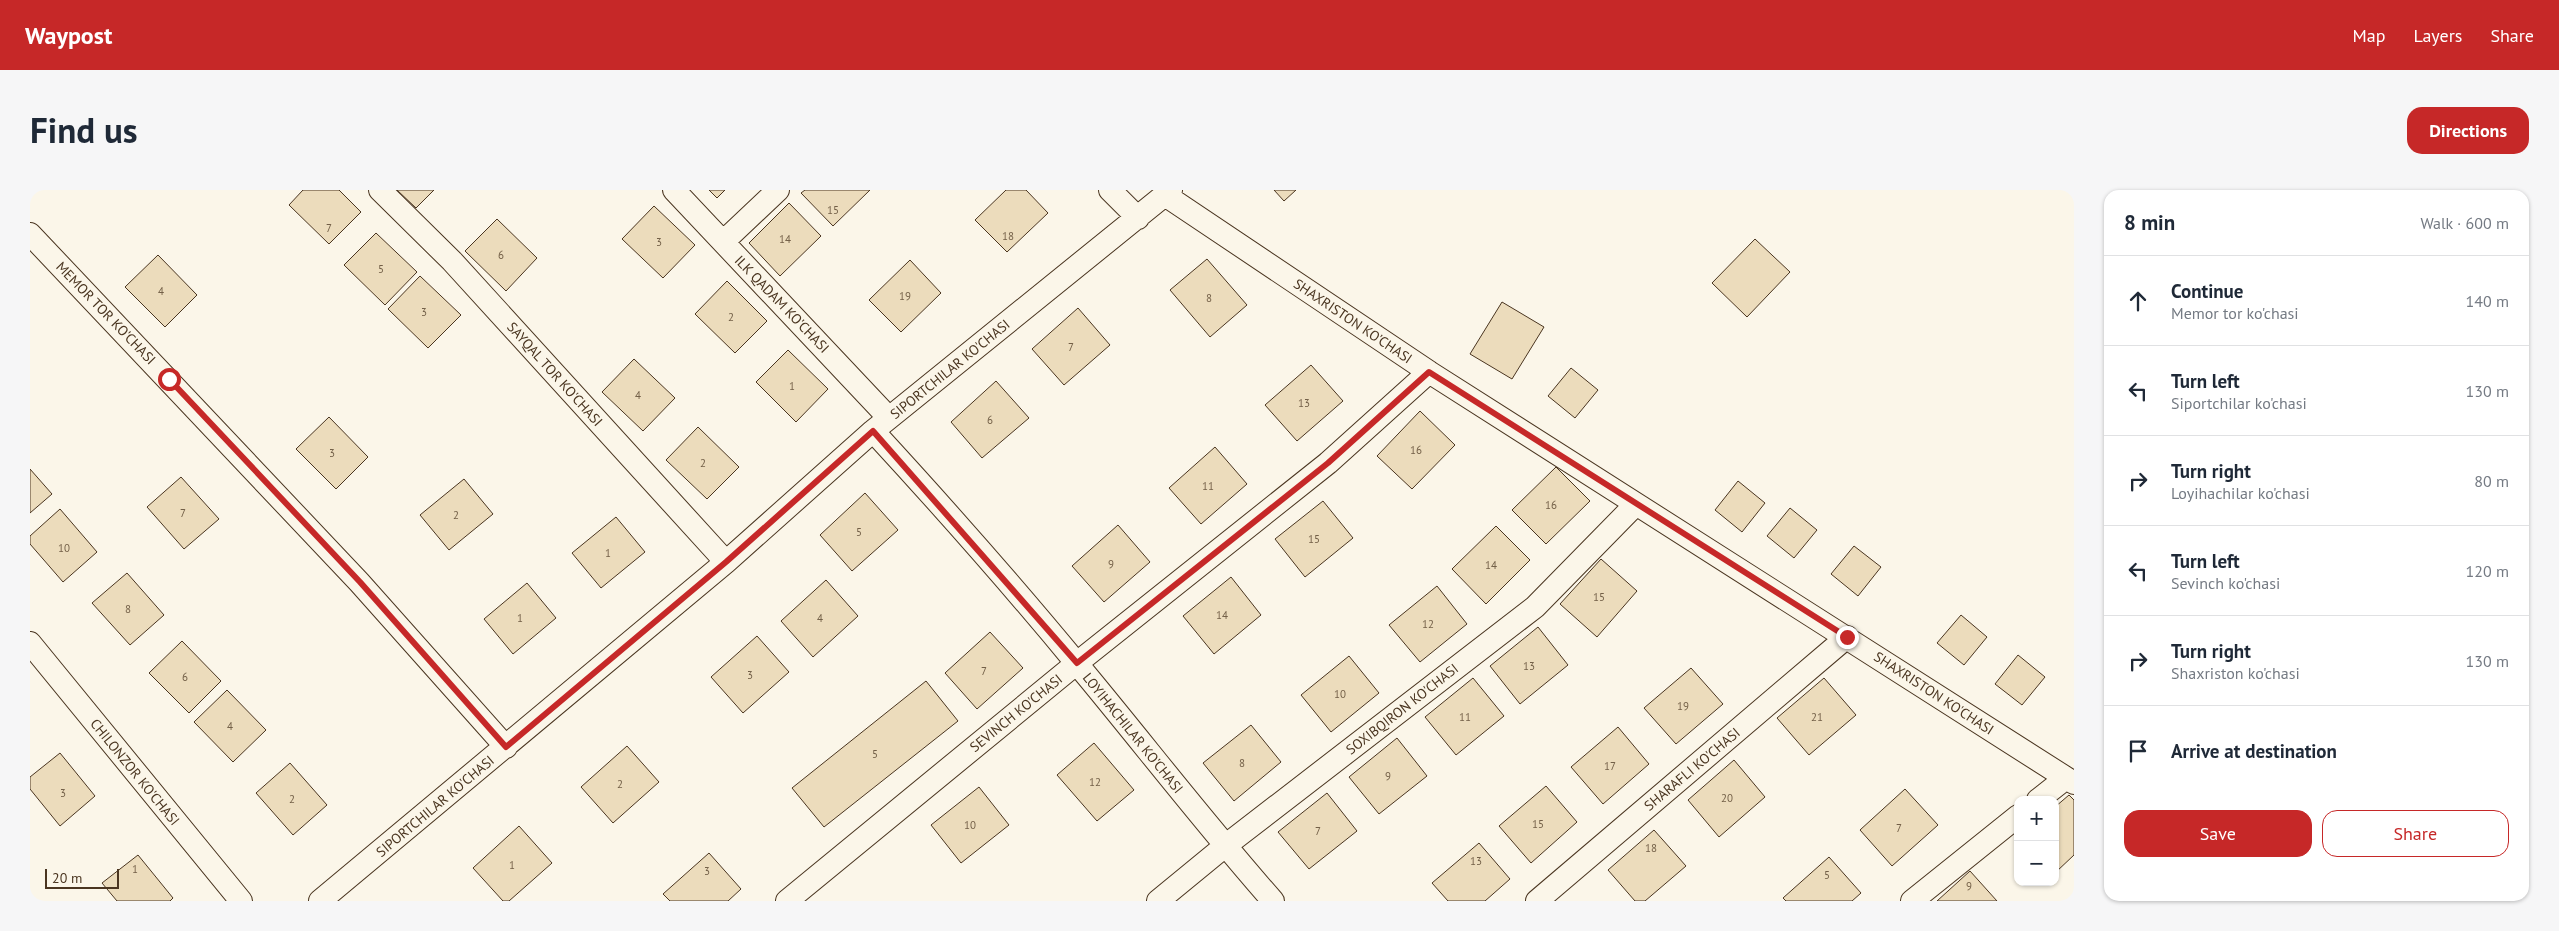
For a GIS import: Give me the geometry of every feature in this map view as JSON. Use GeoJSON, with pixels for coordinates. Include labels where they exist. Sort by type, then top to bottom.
{"type":"FeatureCollection","features":[{"type":"Feature","properties":{"kind":"street","name":"SAYQAL TOR KO'CHASI"},"geometry":{"type":"LineString","coordinates":[[380,190],[452,261],[726,562]]}},
{"type":"Feature","properties":{"kind":"street","name":"ILK QADAM KO'CHASI"},"geometry":{"type":"LineString","coordinates":[[674,190],[723,242],[881,425]]}},
{"type":"Feature","properties":{"kind":"street"},"geometry":{"type":"LineString","coordinates":[[723,242],[778,190]]}},
{"type":"Feature","properties":{"kind":"street"},"geometry":{"type":"LineString","coordinates":[[1110,190],[1138,218]]}},
{"type":"Feature","properties":{"kind":"street","name":"SIPORTCHILAR KO'CHASI"},"geometry":{"type":"LineString","coordinates":[[332,897],[506,747],[726,562],[881,425],[1168,193]]}},
{"type":"Feature","properties":{"kind":"street","name":"SHAXRISTON KO'CHASI"},"geometry":{"type":"LineString","coordinates":[[1168,193],[1429,372],[2070,780]]}},
{"type":"Feature","properties":{"kind":"street","name":"MEMOR TOR KO'CHASI"},"geometry":{"type":"LineString","coordinates":[[30,234],[360,582],[506,747]]}},
{"type":"Feature","properties":{"kind":"street","name":"SEVINCH KO'CHASI"},"geometry":{"type":"LineString","coordinates":[[787,901],[1077,663],[1328,463],[1429,372]]}},
{"type":"Feature","properties":{"kind":"street","name":"LOYIHACHILAR KO'CHASI"},"geometry":{"type":"LineString","coordinates":[[881,425],[1225,846],[1273,901]]}},
{"type":"Feature","properties":{"kind":"street","name":"SOXIBQIRON KO'CHASI"},"geometry":{"type":"LineString","coordinates":[[1158,901],[1225,846],[1535,607],[1636,505]]}},
{"type":"Feature","properties":{"kind":"street","name":"SHARAFLI KO'CHASI"},"geometry":{"type":"LineString","coordinates":[[1537,901],[1847,637]]}},
{"type":"Feature","properties":{"kind":"street","name":"CHILONZOR KO'CHASI"},"geometry":{"type":"LineString","coordinates":[[30,643],[241,901]]}},
{"type":"Feature","properties":{"kind":"street"},"geometry":{"type":"LineString","coordinates":[[2044,796],[2070,780]]}},
{"type":"Feature","properties":{"kind":"street"},"geometry":{"type":"LineString","coordinates":[[1912,901],[2014,819]]}},
{"type":"Feature","properties":{"kind":"building"},"geometry":{"type":"Polygon","coordinates":[[[303,190],[339,190],[361,212],[329,244],[289,205],[303,190]]]}},
{"type":"Feature","properties":{"kind":"building"},"geometry":{"type":"Polygon","coordinates":[[[397,190],[434,190],[416,208],[397,190]]]}},
{"type":"Feature","properties":{"kind":"building"},"geometry":{"type":"Polygon","coordinates":[[[709,190],[725,190],[717,198],[709,190]]]}},
{"type":"Feature","properties":{"kind":"building"},"geometry":{"type":"Polygon","coordinates":[[[805,190],[870,190],[833,226],[801,193],[805,190]]]}},
{"type":"Feature","properties":{"kind":"building"},"geometry":{"type":"Polygon","coordinates":[[[1006,190],[1026,190],[1048,213],[1007,252],[975,220],[1006,190]]]}},
{"type":"Feature","properties":{"kind":"building"},"geometry":{"type":"Polygon","coordinates":[[[1274,190],[1296,190],[1284,201],[1274,190]]]}},
{"type":"Feature","properties":{"kind":"building"},"geometry":{"type":"Polygon","coordinates":[[[789,203],[821,236],[780,276],[749,243],[789,203]]]}},
{"type":"Feature","properties":{"kind":"building"},"geometry":{"type":"Polygon","coordinates":[[[654,206],[695,245],[663,278],[622,239],[654,206]]]}},
{"type":"Feature","properties":{"kind":"building"},"geometry":{"type":"Polygon","coordinates":[[[497,219],[537,258],[506,291],[465,251],[497,219]]]}},
{"type":"Feature","properties":{"kind":"building"},"geometry":{"type":"Polygon","coordinates":[[[376,233],[417,272],[385,305],[344,265],[376,233]]]}},
{"type":"Feature","properties":{"kind":"building"},"geometry":{"type":"Polygon","coordinates":[[[1755,239],[1790,272],[1747,317],[1712,283],[1755,239]]]}},
{"type":"Feature","properties":{"kind":"building"},"geometry":{"type":"Polygon","coordinates":[[[158,255],[197,295],[165,327],[125,287],[158,255]]]}},
{"type":"Feature","properties":{"kind":"building"},"geometry":{"type":"Polygon","coordinates":[[[1207,259],[1247,305],[1210,337],[1170,290],[1207,259]]]}},
{"type":"Feature","properties":{"kind":"building"},"geometry":{"type":"Polygon","coordinates":[[[910,260],[941,293],[901,332],[869,300],[910,260]]]}},
{"type":"Feature","properties":{"kind":"building"},"geometry":{"type":"Polygon","coordinates":[[[420,276],[461,315],[428,348],[388,309],[420,276]]]}},
{"type":"Feature","properties":{"kind":"building"},"geometry":{"type":"Polygon","coordinates":[[[727,281],[767,321],[735,353],[695,314],[727,281]]]}},
{"type":"Feature","properties":{"kind":"building"},"geometry":{"type":"Polygon","coordinates":[[[1502,302],[1544,327],[1512,379],[1470,354],[1502,302]]]}},
{"type":"Feature","properties":{"kind":"building"},"geometry":{"type":"Polygon","coordinates":[[[1078,308],[1110,345],[1064,385],[1032,349],[1078,308]]]}},
{"type":"Feature","properties":{"kind":"building"},"geometry":{"type":"Polygon","coordinates":[[[788,350],[828,389],[796,422],[756,382],[788,350]]]}},
{"type":"Feature","properties":{"kind":"building"},"geometry":{"type":"Polygon","coordinates":[[[634,359],[675,398],[643,431],[602,392],[634,359]]]}},
{"type":"Feature","properties":{"kind":"building"},"geometry":{"type":"Polygon","coordinates":[[[1311,365],[1343,401],[1297,441],[1265,405],[1311,365]]]}},
{"type":"Feature","properties":{"kind":"building"},"geometry":{"type":"Polygon","coordinates":[[[1571,368],[1598,390],[1575,418],[1548,396],[1571,368]]]}},
{"type":"Feature","properties":{"kind":"building"},"geometry":{"type":"Polygon","coordinates":[[[996,381],[1029,418],[982,458],[951,422],[996,381]]]}},
{"type":"Feature","properties":{"kind":"building"},"geometry":{"type":"Polygon","coordinates":[[[1420,411],[1455,445],[1412,489],[1377,456],[1420,411]]]}},
{"type":"Feature","properties":{"kind":"building"},"geometry":{"type":"Polygon","coordinates":[[[329,417],[368,457],[336,489],[296,449],[329,417]]]}},
{"type":"Feature","properties":{"kind":"building"},"geometry":{"type":"Polygon","coordinates":[[[698,427],[739,467],[707,499],[666,460],[698,427]]]}},
{"type":"Feature","properties":{"kind":"building"},"geometry":{"type":"Polygon","coordinates":[[[1215,447],[1247,484],[1201,524],[1169,488],[1215,447]]]}},
{"type":"Feature","properties":{"kind":"building"},"geometry":{"type":"Polygon","coordinates":[[[1556,467],[1590,501],[1546,544],[1512,510],[1556,467]]]}},
{"type":"Feature","properties":{"kind":"building"},"geometry":{"type":"Polygon","coordinates":[[[30,469],[52,494],[30,513],[30,469]]]}},
{"type":"Feature","properties":{"kind":"building"},"geometry":{"type":"Polygon","coordinates":[[[181,477],[219,519],[184,549],[147,507],[181,477]]]}},
{"type":"Feature","properties":{"kind":"building"},"geometry":{"type":"Polygon","coordinates":[[[464,479],[493,514],[449,550],[420,515],[464,479]]]}},
{"type":"Feature","properties":{"kind":"building"},"geometry":{"type":"Polygon","coordinates":[[[1738,481],[1765,503],[1742,532],[1715,510],[1738,481]]]}},
{"type":"Feature","properties":{"kind":"building"},"geometry":{"type":"Polygon","coordinates":[[[865,493],[898,530],[852,571],[820,535],[865,493]]]}},
{"type":"Feature","properties":{"kind":"building"},"geometry":{"type":"Polygon","coordinates":[[[1323,501],[1353,538],[1305,577],[1275,539],[1323,501]]]}},
{"type":"Feature","properties":{"kind":"building"},"geometry":{"type":"Polygon","coordinates":[[[1790,508],[1817,530],[1794,558],[1767,536],[1790,508]]]}},
{"type":"Feature","properties":{"kind":"building"},"geometry":{"type":"Polygon","coordinates":[[[60,509],[97,552],[63,582],[30,544],[30,536],[60,509]]]}},
{"type":"Feature","properties":{"kind":"building"},"geometry":{"type":"Polygon","coordinates":[[[616,517],[645,552],[601,588],[572,553],[616,517]]]}},
{"type":"Feature","properties":{"kind":"building"},"geometry":{"type":"Polygon","coordinates":[[[1118,525],[1150,562],[1104,602],[1072,566],[1118,525]]]}},
{"type":"Feature","properties":{"kind":"building"},"geometry":{"type":"Polygon","coordinates":[[[1496,526],[1530,560],[1486,604],[1452,569],[1496,526]]]}},
{"type":"Feature","properties":{"kind":"building"},"geometry":{"type":"Polygon","coordinates":[[[1854,546],[1881,567],[1858,596],[1831,574],[1854,546]]]}},
{"type":"Feature","properties":{"kind":"building"},"geometry":{"type":"Polygon","coordinates":[[[1601,559],[1637,591],[1597,637],[1560,604],[1601,559]]]}},
{"type":"Feature","properties":{"kind":"building"},"geometry":{"type":"Polygon","coordinates":[[[127,573],[164,615],[130,645],[92,603],[127,573]]]}},
{"type":"Feature","properties":{"kind":"building"},"geometry":{"type":"Polygon","coordinates":[[[1231,577],[1261,615],[1214,654],[1183,616],[1231,577]]]}},
{"type":"Feature","properties":{"kind":"building"},"geometry":{"type":"Polygon","coordinates":[[[826,580],[858,616],[813,657],[781,621],[826,580]]]}},
{"type":"Feature","properties":{"kind":"building"},"geometry":{"type":"Polygon","coordinates":[[[527,583],[556,618],[513,654],[484,619],[527,583]]]}},
{"type":"Feature","properties":{"kind":"building"},"geometry":{"type":"Polygon","coordinates":[[[1437,586],[1467,624],[1420,662],[1389,625],[1437,586]]]}},
{"type":"Feature","properties":{"kind":"building"},"geometry":{"type":"Polygon","coordinates":[[[1961,615],[1987,637],[1964,665],[1937,643],[1961,615]]]}},
{"type":"Feature","properties":{"kind":"building"},"geometry":{"type":"Polygon","coordinates":[[[1538,627],[1568,665],[1520,704],[1490,666],[1538,627]]]}},
{"type":"Feature","properties":{"kind":"building"},"geometry":{"type":"Polygon","coordinates":[[[990,632],[1023,668],[977,709],[945,673],[990,632]]]}},
{"type":"Feature","properties":{"kind":"building"},"geometry":{"type":"Polygon","coordinates":[[[757,636],[789,672],[743,713],[711,677],[757,636]]]}},
{"type":"Feature","properties":{"kind":"building"},"geometry":{"type":"Polygon","coordinates":[[[182,641],[221,681],[189,713],[149,673],[182,641]]]}},
{"type":"Feature","properties":{"kind":"building"},"geometry":{"type":"Polygon","coordinates":[[[2018,655],[2045,677],[2022,705],[1995,684],[2018,655]]]}},
{"type":"Feature","properties":{"kind":"building"},"geometry":{"type":"Polygon","coordinates":[[[1349,656],[1379,693],[1331,732],[1301,695],[1349,656]]]}},
{"type":"Feature","properties":{"kind":"building"},"geometry":{"type":"Polygon","coordinates":[[[1691,668],[1723,704],[1676,744],[1644,708],[1691,668]]]}},
{"type":"Feature","properties":{"kind":"building"},"geometry":{"type":"Polygon","coordinates":[[[1473,678],[1504,716],[1456,755],[1425,717],[1473,678]]]}},
{"type":"Feature","properties":{"kind":"building"},"geometry":{"type":"Polygon","coordinates":[[[1824,678],[1856,715],[1809,755],[1777,718],[1824,678]]]}},
{"type":"Feature","properties":{"kind":"building"},"geometry":{"type":"Polygon","coordinates":[[[926,681],[958,721],[824,827],[792,788],[926,681]]]}},
{"type":"Feature","properties":{"kind":"building"},"geometry":{"type":"Polygon","coordinates":[[[227,690],[266,730],[233,762],[194,722],[227,690]]]}},
{"type":"Feature","properties":{"kind":"building"},"geometry":{"type":"Polygon","coordinates":[[[1251,725],[1281,762],[1234,801],[1203,763],[1251,725]]]}},
{"type":"Feature","properties":{"kind":"building"},"geometry":{"type":"Polygon","coordinates":[[[1618,727],[1649,764],[1603,804],[1571,767],[1618,727]]]}},
{"type":"Feature","properties":{"kind":"building"},"geometry":{"type":"Polygon","coordinates":[[[1397,738],[1427,776],[1379,814],[1349,777],[1397,738]]]}},
{"type":"Feature","properties":{"kind":"building"},"geometry":{"type":"Polygon","coordinates":[[[1094,743],[1134,790],[1097,821],[1057,775],[1094,743]]]}},
{"type":"Feature","properties":{"kind":"building"},"geometry":{"type":"Polygon","coordinates":[[[627,746],[659,782],[613,823],[581,787],[627,746]]]}},
{"type":"Feature","properties":{"kind":"building"},"geometry":{"type":"Polygon","coordinates":[[[60,753],[95,796],[60,826],[30,789],[30,777],[60,753]]]}},
{"type":"Feature","properties":{"kind":"building"},"geometry":{"type":"Polygon","coordinates":[[[1734,760],[1765,797],[1719,837],[1688,800],[1734,760]]]}},
{"type":"Feature","properties":{"kind":"building"},"geometry":{"type":"Polygon","coordinates":[[[290,763],[327,805],[293,835],[256,793],[290,763]]]}},
{"type":"Feature","properties":{"kind":"building"},"geometry":{"type":"Polygon","coordinates":[[[1546,786],[1577,822],[1531,863],[1499,826],[1546,786]]]}},
{"type":"Feature","properties":{"kind":"building"},"geometry":{"type":"Polygon","coordinates":[[[979,787],[1009,825],[961,863],[931,825],[979,787]]]}},
{"type":"Feature","properties":{"kind":"building"},"geometry":{"type":"Polygon","coordinates":[[[1905,789],[1938,825],[1892,866],[1860,830],[1905,789]]]}},
{"type":"Feature","properties":{"kind":"building"},"geometry":{"type":"Polygon","coordinates":[[[1327,793],[1357,831],[1309,869],[1278,832],[1327,793]]]}},
{"type":"Feature","properties":{"kind":"building"},"geometry":{"type":"Polygon","coordinates":[[[2069,795],[2074,800],[2074,855],[2059,869],[2059,841],[2059,804],[2069,795]]]}},
{"type":"Feature","properties":{"kind":"building"},"geometry":{"type":"Polygon","coordinates":[[[519,826],[552,863],[509,901],[503,901],[473,868],[519,826]]]}},
{"type":"Feature","properties":{"kind":"building"},"geometry":{"type":"Polygon","coordinates":[[[1654,830],[1686,866],[1645,901],[1635,901],[1608,870],[1654,830]]]}},
{"type":"Feature","properties":{"kind":"building"},"geometry":{"type":"Polygon","coordinates":[[[1479,843],[1510,879],[1485,901],[1448,901],[1432,883],[1479,843]]]}},
{"type":"Feature","properties":{"kind":"building"},"geometry":{"type":"Polygon","coordinates":[[[709,853],[741,889],[728,901],[670,901],[663,894],[709,853]]]}},
{"type":"Feature","properties":{"kind":"building"},"geometry":{"type":"Polygon","coordinates":[[[138,855],[173,898],[170,901],[117,901],[102,883],[138,855]]]}},
{"type":"Feature","properties":{"kind":"building"},"geometry":{"type":"Polygon","coordinates":[[[1829,857],[1861,893],[1852,901],[1786,901],[1783,898],[1829,857]]]}},
{"type":"Feature","properties":{"kind":"building"},"geometry":{"type":"Polygon","coordinates":[[[1970,871],[1997,901],[1937,901],[1970,871]]]}},
{"type":"Feature","properties":{"kind":"route"},"geometry":{"type":"LineString","coordinates":[[169,379],[360,582],[506,747],[726,562],[873,431],[1077,663],[1328,463],[1429,372],[1847,637]]}}]}
